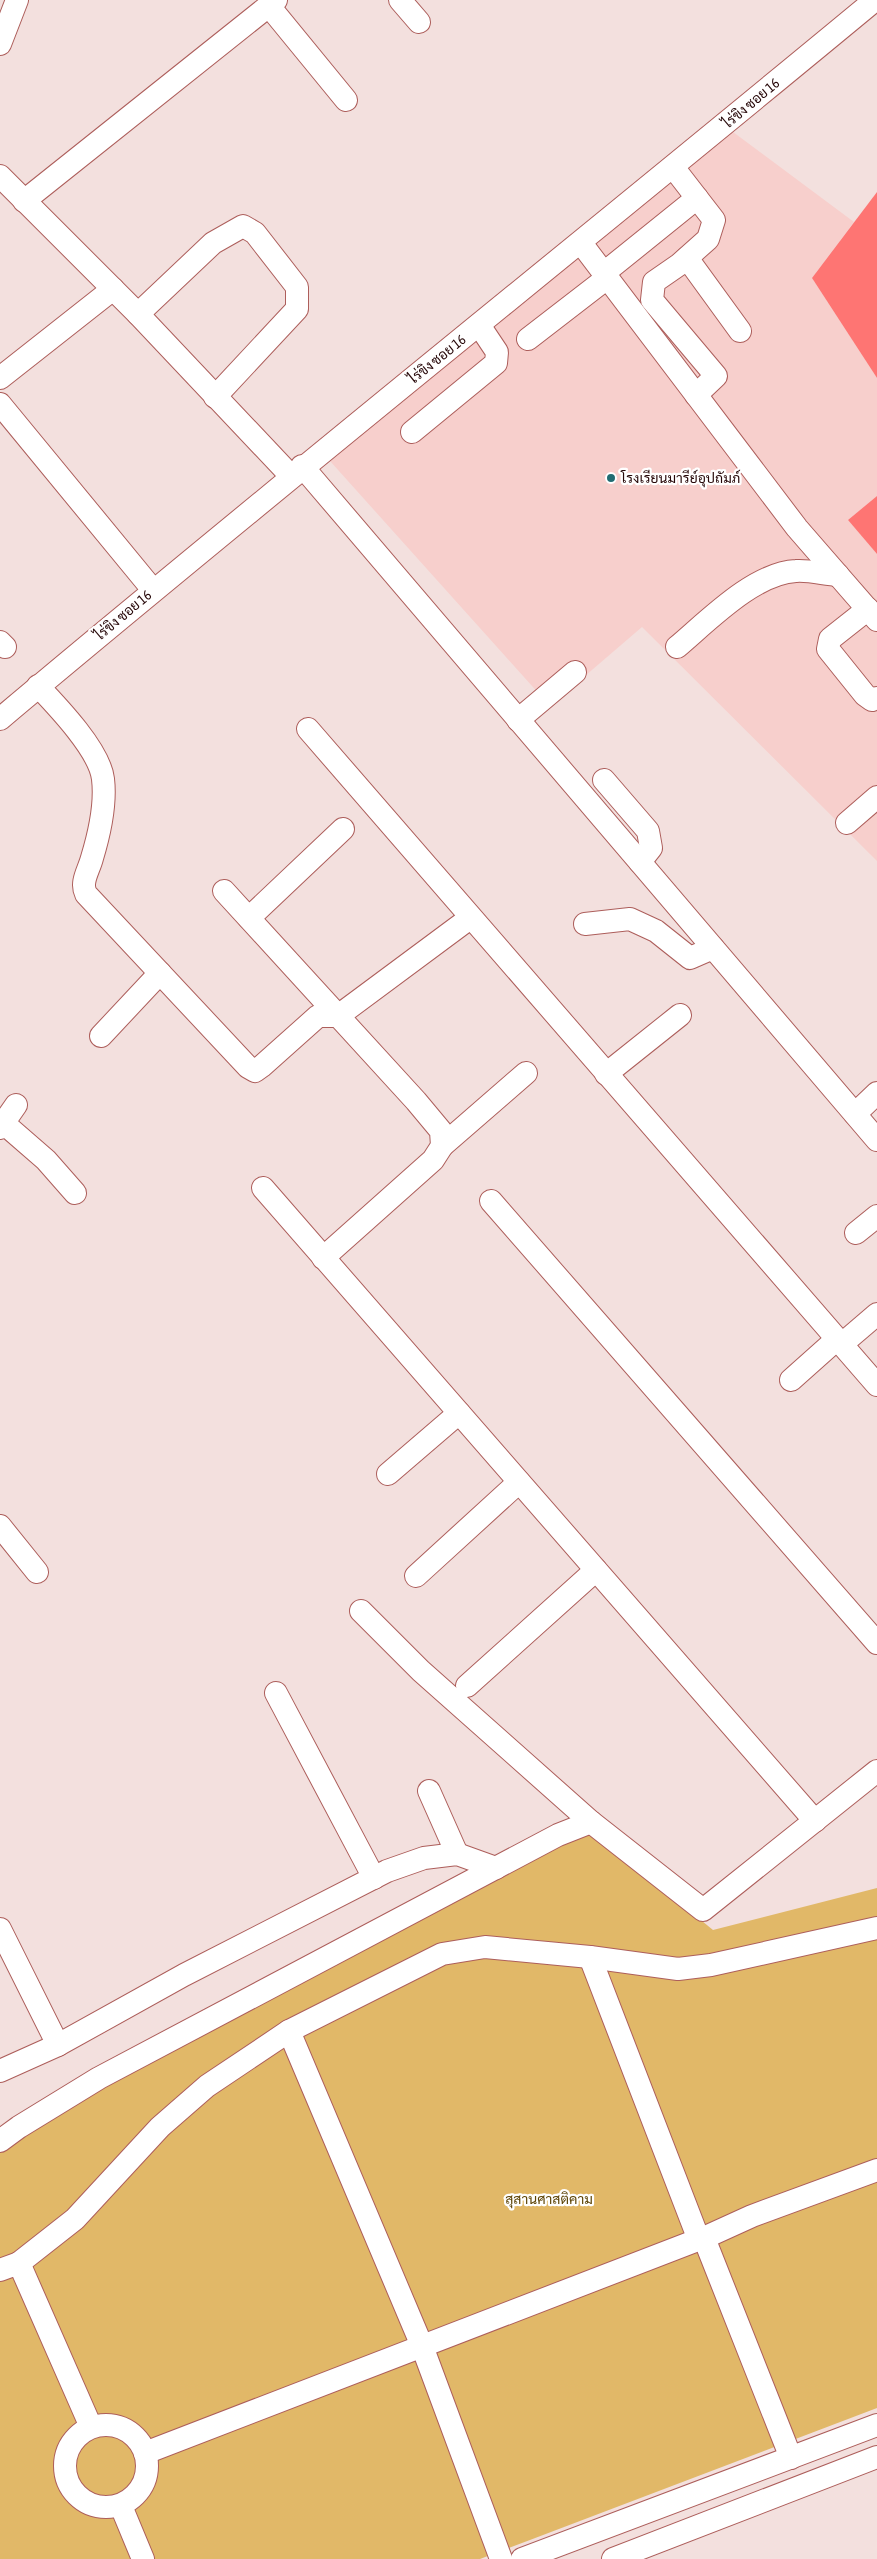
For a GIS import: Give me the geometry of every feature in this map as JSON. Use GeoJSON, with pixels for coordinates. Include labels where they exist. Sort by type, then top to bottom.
{"type":"FeatureCollection","features":[{"type":"Feature","properties":{"kind":"street"},"geometry":{"type":"LineString","coordinates":[[0,44],[17,0]]}},
{"type":"Feature","properties":{"kind":"street"},"geometry":{"type":"LineString","coordinates":[[400,0],[420,22]]}},
{"type":"Feature","properties":{"kind":"street","name":"ไร่ขิง ซอย 16"},"geometry":{"type":"LineString","coordinates":[[0,719],[296,471],[581,243],[874,0]]}},
{"type":"Feature","properties":{"kind":"street"},"geometry":{"type":"LineString","coordinates":[[24,202],[267,4],[346,100]]}},
{"type":"Feature","properties":{"kind":"street"},"geometry":{"type":"LineString","coordinates":[[673,167],[714,220],[708,239],[687,258],[654,282],[652,300],[716,376],[696,395]]}},
{"type":"Feature","properties":{"kind":"street"},"geometry":{"type":"LineString","coordinates":[[0,176],[24,202],[113,288],[215,397],[296,471],[518,720],[877,1140]]}},
{"type":"Feature","properties":{"kind":"street"},"geometry":{"type":"LineString","coordinates":[[528,339],[606,276],[697,198]]}},
{"type":"Feature","properties":{"kind":"street"},"geometry":{"type":"LineString","coordinates":[[138,314],[212,243],[243,226],[255,234],[297,287],[296,309],[215,397]]}},
{"type":"Feature","properties":{"kind":"street"},"geometry":{"type":"LineString","coordinates":[[581,243],[797,528],[872,615],[830,639],[827,645],[828,650],[865,695],[872,700],[877,698]]}},
{"type":"Feature","properties":{"kind":"street"},"geometry":{"type":"LineString","coordinates":[[687,258],[740,331]]}},
{"type":"Feature","properties":{"kind":"street"},"geometry":{"type":"LineString","coordinates":[[0,378],[113,288]]}},
{"type":"Feature","properties":{"kind":"street"},"geometry":{"type":"LineString","coordinates":[[412,432],[496,363],[497,352],[479,325]]}},
{"type":"Feature","properties":{"kind":"street"},"geometry":{"type":"LineString","coordinates":[[0,404],[153,590]]}},
{"type":"Feature","properties":{"kind":"street"},"geometry":{"type":"LineString","coordinates":[[677,647],[744,592],[779,574],[796,571],[838,575]]}},
{"type":"Feature","properties":{"kind":"street"},"geometry":{"type":"LineString","coordinates":[[518,720],[575,672]]}},
{"type":"Feature","properties":{"kind":"street"},"geometry":{"type":"LineString","coordinates":[[38,686],[73,723],[102,774],[102,814],[83,888],[248,1068],[255,1071],[318,1016],[338,1016],[470,918]]}},
{"type":"Feature","properties":{"kind":"street"},"geometry":{"type":"LineString","coordinates":[[308,729],[877,1385]]}},
{"type":"Feature","properties":{"kind":"street"},"geometry":{"type":"LineString","coordinates":[[604,780],[648,831],[652,848],[640,862]]}},
{"type":"Feature","properties":{"kind":"street"},"geometry":{"type":"LineString","coordinates":[[847,823],[877,797]]}},
{"type":"Feature","properties":{"kind":"street"},"geometry":{"type":"LineString","coordinates":[[249,918],[343,829]]}},
{"type":"Feature","properties":{"kind":"street"},"geometry":{"type":"LineString","coordinates":[[224,891],[440,1131],[442,1146]]}},
{"type":"Feature","properties":{"kind":"street"},"geometry":{"type":"LineString","coordinates":[[585,924],[630,919],[656,931],[690,958],[713,948]]}},
{"type":"Feature","properties":{"kind":"street"},"geometry":{"type":"LineString","coordinates":[[102,1036],[160,973]]}},
{"type":"Feature","properties":{"kind":"street"},"geometry":{"type":"LineString","coordinates":[[606,1074],[680,1015]]}},
{"type":"Feature","properties":{"kind":"street"},"geometry":{"type":"LineString","coordinates":[[323,1258],[433,1160],[442,1146],[526,1073]]}},
{"type":"Feature","properties":{"kind":"street"},"geometry":{"type":"LineString","coordinates":[[854,1114],[877,1093]]}},
{"type":"Feature","properties":{"kind":"street"},"geometry":{"type":"LineString","coordinates":[[16,1105],[1,1124],[46,1160],[75,1193]]}},
{"type":"Feature","properties":{"kind":"street"},"geometry":{"type":"LineString","coordinates":[[263,1188],[815,1821]]}},
{"type":"Feature","properties":{"kind":"street"},"geometry":{"type":"LineString","coordinates":[[492,1201],[877,1643]]}},
{"type":"Feature","properties":{"kind":"street"},"geometry":{"type":"LineString","coordinates":[[856,1232],[877,1216]]}},
{"type":"Feature","properties":{"kind":"street"},"geometry":{"type":"LineString","coordinates":[[791,1380],[877,1314]]}},
{"type":"Feature","properties":{"kind":"street"},"geometry":{"type":"LineString","coordinates":[[388,1474],[459,1413]]}},
{"type":"Feature","properties":{"kind":"street"},"geometry":{"type":"LineString","coordinates":[[416,1576],[519,1482]]}},
{"type":"Feature","properties":{"kind":"street"},"geometry":{"type":"LineString","coordinates":[[0,1526],[37,1572]]}},
{"type":"Feature","properties":{"kind":"street"},"geometry":{"type":"LineString","coordinates":[[467,1686],[596,1570]]}},
{"type":"Feature","properties":{"kind":"street"},"geometry":{"type":"LineString","coordinates":[[361,1611],[421,1671],[591,1822],[703,1910],[877,1771]]}},
{"type":"Feature","properties":{"kind":"street"},"geometry":{"type":"LineString","coordinates":[[276,1693],[374,1878]]}},
{"type":"Feature","properties":{"kind":"street"},"geometry":{"type":"LineString","coordinates":[[429,1791],[456,1854]]}},
{"type":"Feature","properties":{"kind":"street"},"geometry":{"type":"LineString","coordinates":[[0,2141],[19,2127],[99,2078],[558,1835],[591,1822]]}},
{"type":"Feature","properties":{"kind":"street"},"geometry":{"type":"LineString","coordinates":[[0,2071],[58,2045],[184,1975],[374,1878],[424,1858],[456,1854],[496,1868]]}},
{"type":"Feature","properties":{"kind":"street"},"geometry":{"type":"LineString","coordinates":[[91,2427],[9,2267],[75,2219],[160,2127],[207,2086],[289,2031],[442,1954],[485,1947],[590,1956],[678,1969],[711,1965],[877,1928]]}},
{"type":"Feature","properties":{"kind":"street"},"geometry":{"type":"LineString","coordinates":[[0,1929],[58,2045]]}},
{"type":"Feature","properties":{"kind":"street"},"geometry":{"type":"LineString","coordinates":[[590,1956],[787,2459],[794,2489]]}},
{"type":"Feature","properties":{"kind":"street"},"geometry":{"type":"LineString","coordinates":[[289,2031],[422,2346],[501,2559]]}},
{"type":"Feature","properties":{"kind":"street"},"geometry":{"type":"LineString","coordinates":[[145,2453],[701,2239],[752,2216],[877,2170]]}},
{"type":"Feature","properties":{"kind":"street"},"geometry":{"type":"LineString","coordinates":[[107,2424],[123,2428],[137,2438],[145,2453],[147,2466],[145,2480],[139,2491],[121,2506],[104,2508],[90,2505],[78,2497],[69,2486],[65,2472],[65,2458],[70,2445],[78,2434],[91,2427],[107,2424]]}},
{"type":"Feature","properties":{"kind":"street"},"geometry":{"type":"LineString","coordinates":[[535,2557],[877,2425]]}},
{"type":"Feature","properties":{"kind":"street"},"geometry":{"type":"LineString","coordinates":[[612,2559],[877,2457]]}},
{"type":"Feature","properties":{"kind":"street"},"geometry":{"type":"LineString","coordinates":[[121,2506],[143,2559]]}},
{"type":"Feature","properties":{"kind":"shaded area","name":"โรงเรียนมารีย์อุปถัมภ์"},"geometry":{"type":"Polygon","coordinates":[[[729,129],[854,222],[812,278],[877,378],[877,496],[848,520],[877,554],[877,861],[642,627],[550,706],[330,461],[729,129]]]}},
{"type":"Feature","properties":{"kind":"shaded area"},"geometry":{"type":"Polygon","coordinates":[[[877,192],[877,378],[812,278],[877,192]]]}},
{"type":"Feature","properties":{"kind":"shaded area"},"geometry":{"type":"Polygon","coordinates":[[[877,496],[877,554],[848,520],[877,496]]]}},
{"type":"Feature","properties":{"kind":"green space","name":"สุสานศาสติคาม"},"geometry":{"type":"Polygon","coordinates":[[[570,1834],[596,1834],[713,1930],[877,1888],[877,2408],[480,2559],[0,2559],[0,2149],[62,2104],[570,1834]]]}},
{"type":"Feature","properties":{"kind":"place","name":"โรงเรียนมารีย์อุปถัมภ์"},"geometry":{"type":"Point","coordinates":[611,478]}}]}
